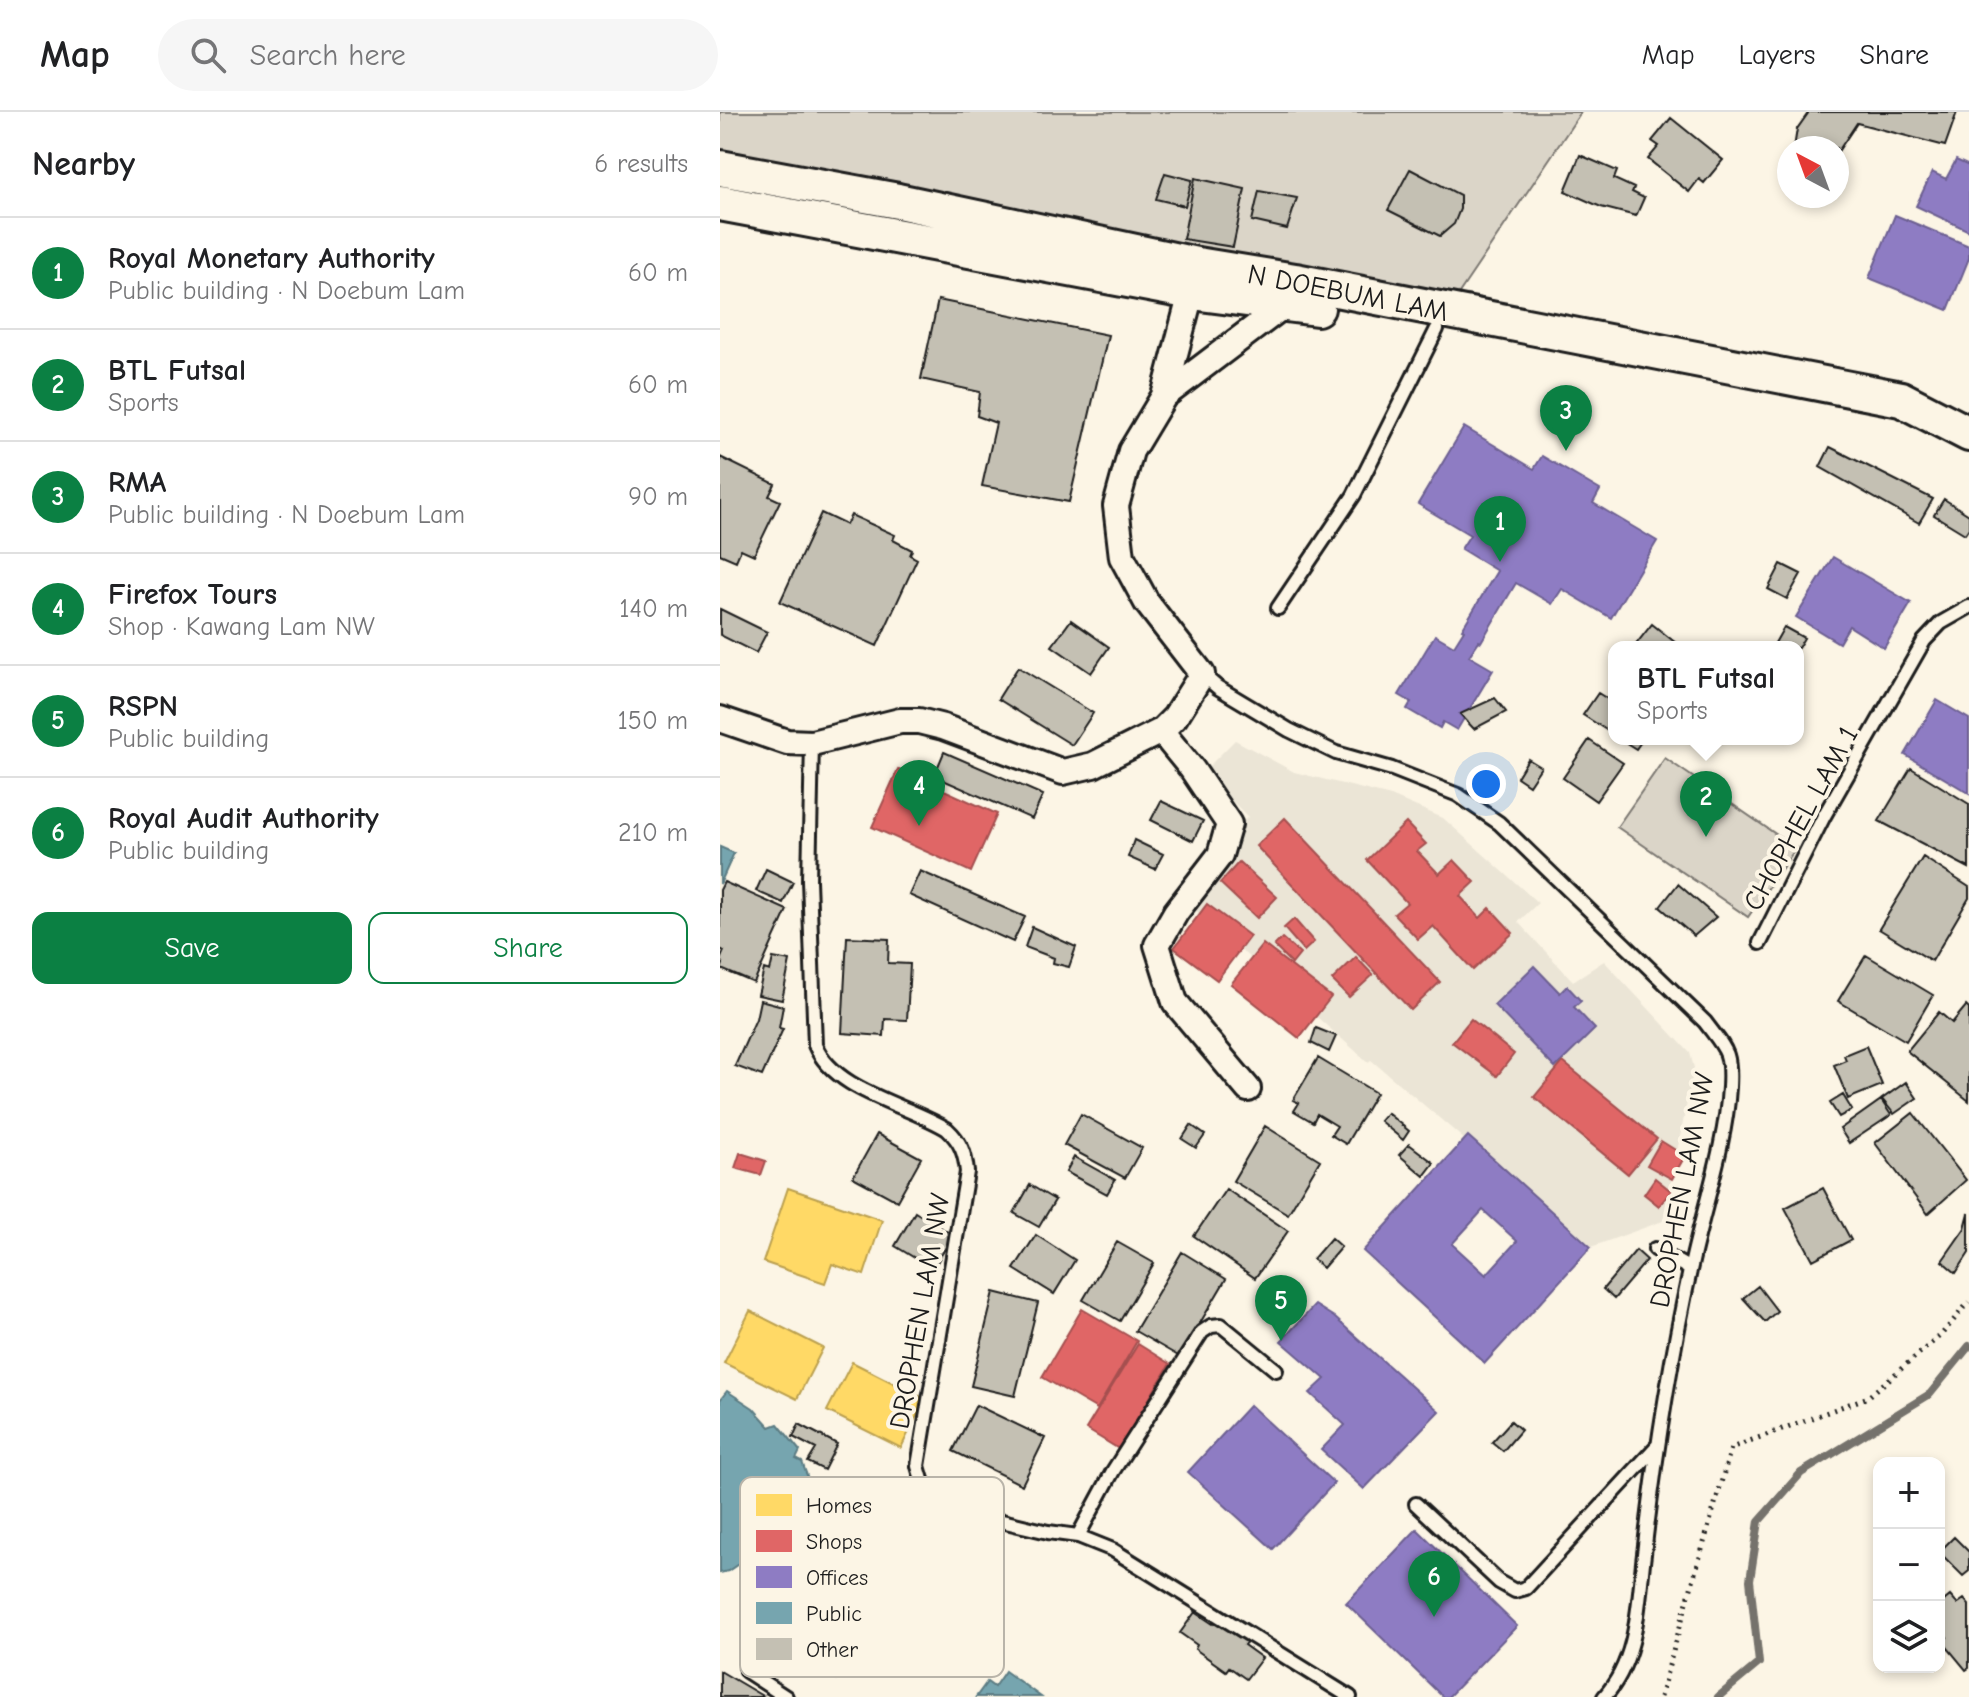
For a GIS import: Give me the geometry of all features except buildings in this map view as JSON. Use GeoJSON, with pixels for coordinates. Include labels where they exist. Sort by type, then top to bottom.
{"type":"FeatureCollection","features":[{"type":"Feature","properties":{"kind":"main road","name":"N DOEBUM LAM"},"geometry":{"type":"LineString","coordinates":[[720,168],[898,201],[1195,278]]}},
{"type":"Feature","properties":{"kind":"main road","name":"N DOEBUM LAM"},"geometry":{"type":"LineString","coordinates":[[720,203],[1291,292],[1901,399],[1969,434]]}},
{"type":"Feature","properties":{"kind":"main road","name":"N DOEBUM LAM"},"geometry":{"type":"LineString","coordinates":[[1291,292],[1437,329],[1697,378],[1901,422],[1969,459]]}},
{"type":"Feature","properties":{"kind":"street"},"geometry":{"type":"LineString","coordinates":[[720,719],[787,742],[812,743],[900,721],[919,721],[1063,772],[1093,765],[1161,731],[1175,717],[1202,674],[1147,603],[1122,557],[1116,506],[1131,451],[1164,396],[1195,278]]}},
{"type":"Feature","properties":{"kind":"street"},"geometry":{"type":"LineString","coordinates":[[1164,396],[1291,292]]}},
{"type":"Feature","properties":{"kind":"street"},"geometry":{"type":"LineString","coordinates":[[1161,731],[1192,769],[1229,824],[1220,855],[1176,912],[1157,945],[1175,1002],[1248,1089]]}},
{"type":"Feature","properties":{"kind":"lane"},"geometry":{"type":"LineString","coordinates":[[1278,608],[1354,495],[1437,329]]}},
{"type":"Feature","properties":{"kind":"lane","name":"CHOPHEL LAM 1"},"geometry":{"type":"LineString","coordinates":[[1760,943],[1824,816],[1924,641],[1941,623],[1969,607]]}},
{"type":"Feature","properties":{"kind":"lane","name":"DROPHEN LAM NW"},"geometry":{"type":"LineString","coordinates":[[1202,674],[1217,687],[1289,730],[1336,753],[1392,769],[1458,795],[1499,823],[1705,1022],[1729,1055],[1729,1090],[1690,1269],[1657,1446],[1635,1636],[1618,1682],[1604,1697]]}},
{"type":"Feature","properties":{"kind":"lane","name":"DROPHEN LAM NW"},"geometry":{"type":"LineString","coordinates":[[812,743],[809,880],[815,1045],[821,1060],[841,1078],[947,1129],[959,1140],[965,1154],[967,1172],[918,1466],[921,1477]]}},
{"type":"Feature","properties":{"kind":"lane"},"geometry":{"type":"LineString","coordinates":[[1655,1249],[1690,1269]]}},
{"type":"Feature","properties":{"kind":"lane"},"geometry":{"type":"LineString","coordinates":[[1078,1536],[1113,1471],[1202,1332],[1211,1326],[1221,1325],[1276,1370]]}},
{"type":"Feature","properties":{"kind":"lane"},"geometry":{"type":"LineString","coordinates":[[1416,1504],[1499,1582],[1515,1591],[1526,1588],[1657,1446]]}},
{"type":"Feature","properties":{"kind":"lane","name":"DROPHEN LAM NW"},"geometry":{"type":"LineString","coordinates":[[1004,1522],[1078,1536],[1113,1550],[1350,1697]]}},
{"type":"Feature","properties":{"kind":"lane"},"geometry":{"type":"LineString","coordinates":[[755,1677],[786,1697]]}},
{"type":"Feature","properties":{"kind":"path"},"geometry":{"type":"LineString","coordinates":[[1660,1697],[1731,1448],[1868,1397],[1941,1335],[1969,1302]]}},
{"type":"Feature","properties":{"kind":"shaded area"},"geometry":{"type":"Polygon","coordinates":[[[720,112],[1581,112],[1455,299],[720,170],[720,112]]]}},
{"type":"Feature","properties":{"kind":"shaded area"},"geometry":{"type":"Polygon","coordinates":[[[1235,740],[1294,772],[1391,796],[1443,818],[1538,903],[1518,922],[1573,981],[1604,961],[1690,1053],[1694,1068],[1663,1221],[1591,1247],[1371,1060],[1368,1062],[1174,891],[1248,817],[1203,772],[1235,740]]]}},
{"type":"Feature","properties":{"kind":"shaded area"},"geometry":{"type":"Polygon","coordinates":[[[1665,758],[1796,848],[1748,917],[1617,827],[1665,758]]]}},
{"type":"Feature","properties":{"kind":"waterway"},"geometry":{"type":"LineString","coordinates":[[1718,1697],[1759,1663],[1750,1580],[1759,1521],[1801,1473],[1930,1394],[1969,1346]]}},
{"type":"Feature","properties":{"kind":"place","name":"RMA"},"geometry":{"type":"Point","coordinates":[1566,451]}},
{"type":"Feature","properties":{"kind":"place","name":"Royal Monetary Authority"},"geometry":{"type":"Point","coordinates":[1500,562]}},
{"type":"Feature","properties":{"kind":"place","name":"Firefox Tours"},"geometry":{"type":"Point","coordinates":[919,826]}},
{"type":"Feature","properties":{"kind":"place","name":"BTL Futsal"},"geometry":{"type":"Point","coordinates":[1706,837]}},
{"type":"Feature","properties":{"kind":"place","name":"RSPN"},"geometry":{"type":"Point","coordinates":[1281,1341]}},
{"type":"Feature","properties":{"kind":"place","name":"Royal Audit Authority"},"geometry":{"type":"Point","coordinates":[1434,1617]}}]}
